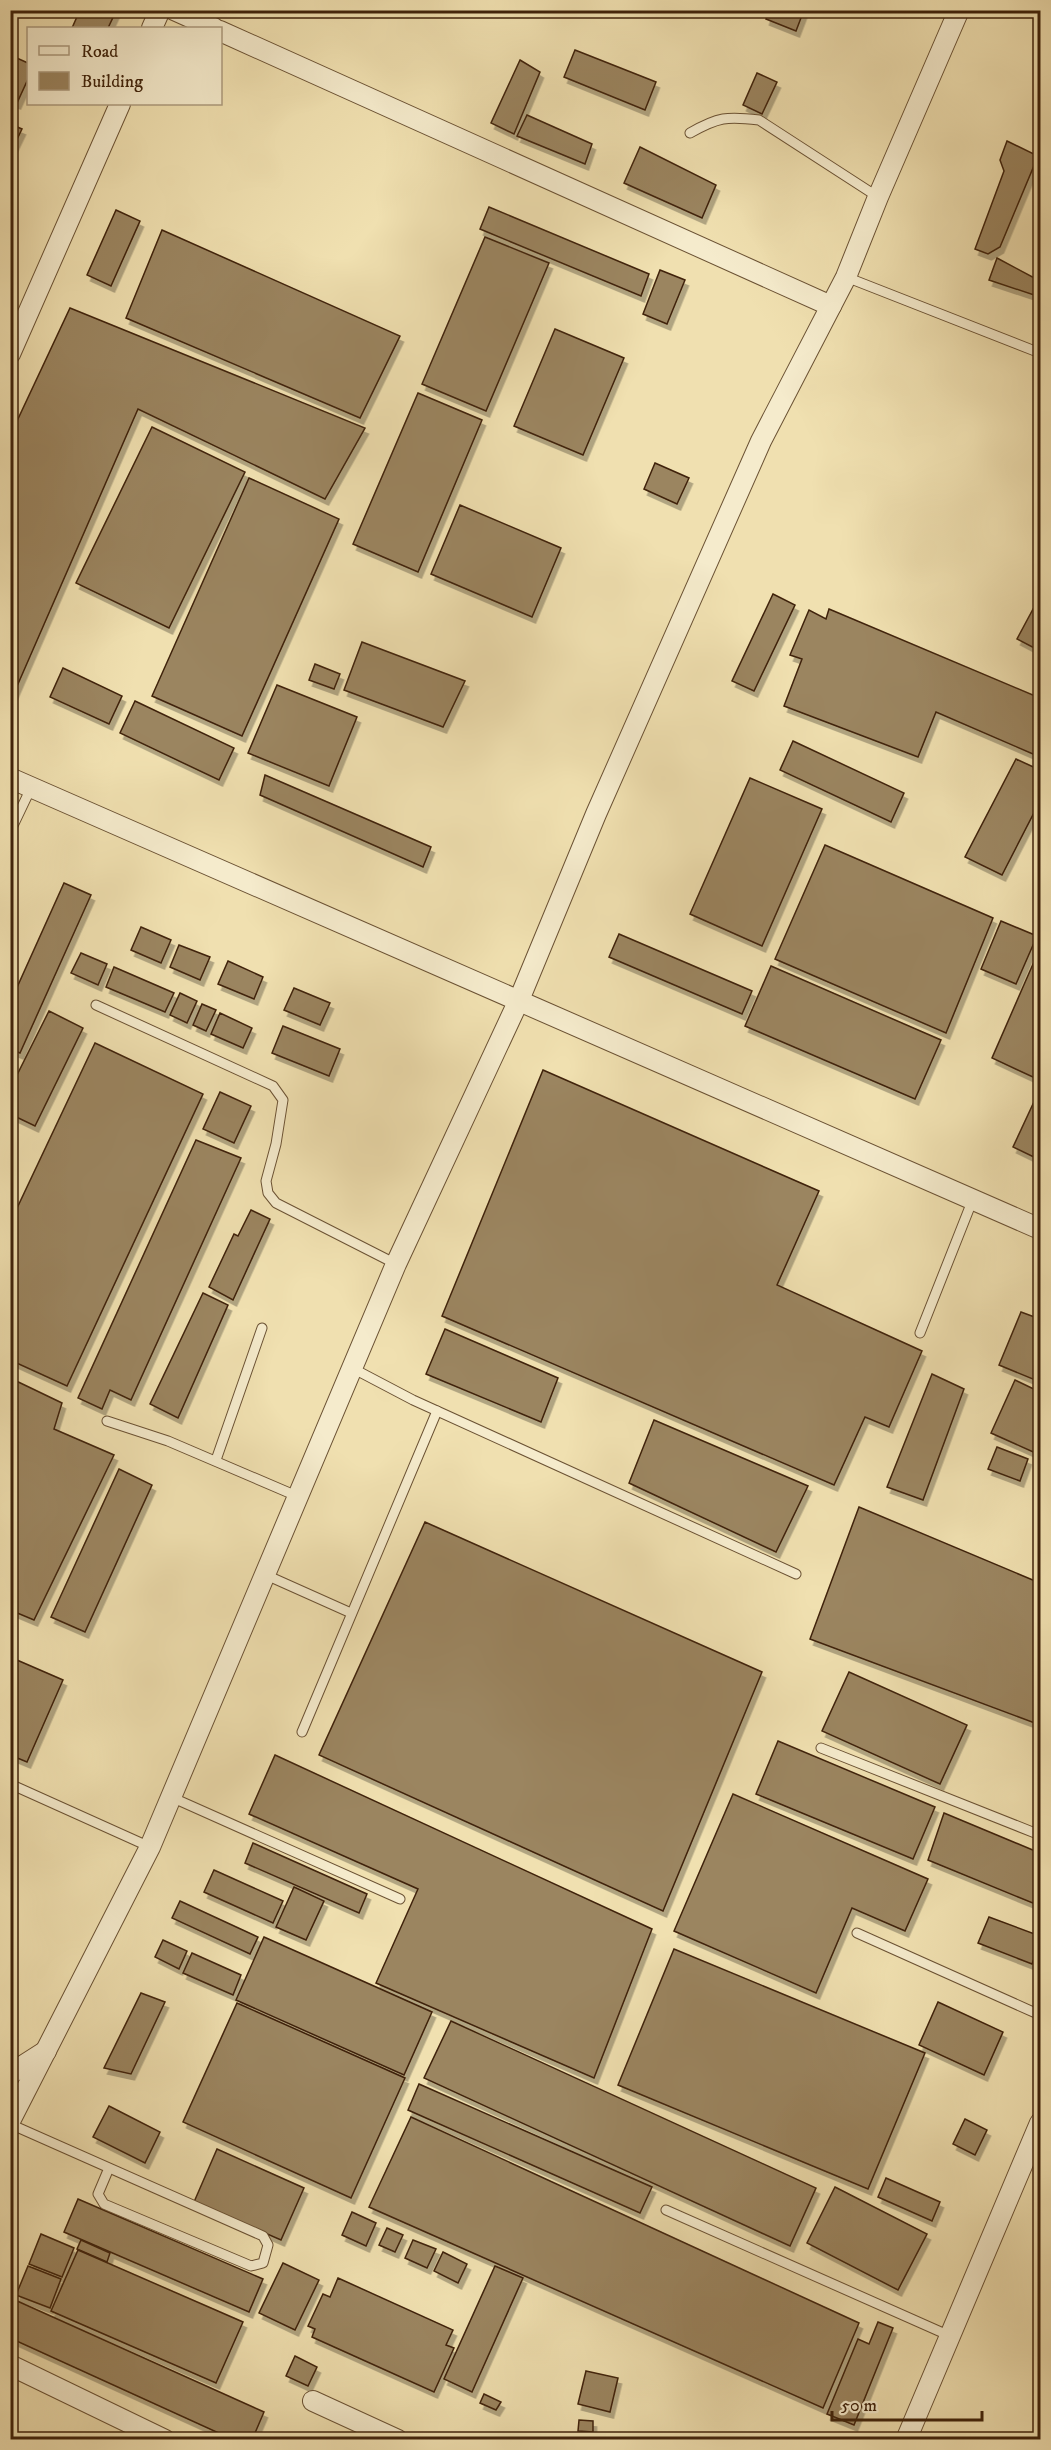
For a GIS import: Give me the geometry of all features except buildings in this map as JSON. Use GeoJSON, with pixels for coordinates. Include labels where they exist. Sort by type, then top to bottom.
{"type":"FeatureCollection","features":[{"type":"Feature","properties":{"kind":"street"},"geometry":{"type":"LineString","coordinates":[[152,27],[160,10]]}},
{"type":"Feature","properties":{"kind":"street"},"geometry":{"type":"LineString","coordinates":[[174,10],[212,27]]}},
{"type":"Feature","properties":{"kind":"street"},"geometry":{"type":"LineString","coordinates":[[10,2123],[150,1847],[354,1369],[396,1264],[519,999],[596,814],[761,441],[846,277],[959,10]]}},
{"type":"Feature","properties":{"kind":"street"},"geometry":{"type":"LineString","coordinates":[[222,33],[831,306]]}},
{"type":"Feature","properties":{"kind":"street"},"geometry":{"type":"LineString","coordinates":[[10,354],[120,105]]}},
{"type":"Feature","properties":{"kind":"street"},"geometry":{"type":"LineString","coordinates":[[10,778],[1041,1229]]}},
{"type":"Feature","properties":{"kind":"street"},"geometry":{"type":"LineString","coordinates":[[10,2074],[46,2051]]}},
{"type":"Feature","properties":{"kind":"street"},"geometry":{"type":"LineString","coordinates":[[906,2439],[1041,2123]]}},
{"type":"Feature","properties":{"kind":"street"},"geometry":{"type":"LineString","coordinates":[[10,2365],[165,2439]]}},
{"type":"Feature","properties":{"kind":"street"},"geometry":{"type":"LineString","coordinates":[[313,2401],[398,2439]]}},
{"type":"Feature","properties":{"kind":"lane"},"geometry":{"type":"LineString","coordinates":[[690,133],[714,120],[735,117],[759,120],[878,197]]}},
{"type":"Feature","properties":{"kind":"lane"},"geometry":{"type":"LineString","coordinates":[[846,277],[1041,353]]}},
{"type":"Feature","properties":{"kind":"lane"},"geometry":{"type":"LineString","coordinates":[[10,832],[31,788]]}},
{"type":"Feature","properties":{"kind":"lane"},"geometry":{"type":"LineString","coordinates":[[96,1005],[273,1086],[283,1100],[276,1144],[266,1181],[268,1193],[276,1203],[396,1264]]}},
{"type":"Feature","properties":{"kind":"lane"},"geometry":{"type":"LineString","coordinates":[[920,1333],[973,1199]]}},
{"type":"Feature","properties":{"kind":"lane"},"geometry":{"type":"LineString","coordinates":[[216,1460],[262,1328]]}},
{"type":"Feature","properties":{"kind":"lane"},"geometry":{"type":"LineString","coordinates":[[354,1369],[437,1410],[796,1574]]}},
{"type":"Feature","properties":{"kind":"lane"},"geometry":{"type":"LineString","coordinates":[[302,1732],[437,1410]]}},
{"type":"Feature","properties":{"kind":"lane"},"geometry":{"type":"LineString","coordinates":[[107,1421],[168,1441],[299,1497]]}},
{"type":"Feature","properties":{"kind":"lane"},"geometry":{"type":"LineString","coordinates":[[266,1575],[351,1613]]}},
{"type":"Feature","properties":{"kind":"lane"},"geometry":{"type":"LineString","coordinates":[[821,1748],[1041,1835]]}},
{"type":"Feature","properties":{"kind":"lane"},"geometry":{"type":"LineString","coordinates":[[10,1784],[150,1847]]}},
{"type":"Feature","properties":{"kind":"lane"},"geometry":{"type":"LineString","coordinates":[[171,1797],[400,1899]]}},
{"type":"Feature","properties":{"kind":"lane"},"geometry":{"type":"LineString","coordinates":[[857,1933],[1041,2015]]}},
{"type":"Feature","properties":{"kind":"lane"},"geometry":{"type":"LineString","coordinates":[[10,2123],[263,2236],[268,2245],[263,2263],[251,2266],[104,2204],[98,2194],[109,2168]]}},
{"type":"Feature","properties":{"kind":"lane"},"geometry":{"type":"LineString","coordinates":[[666,2210],[950,2336]]}}]}
